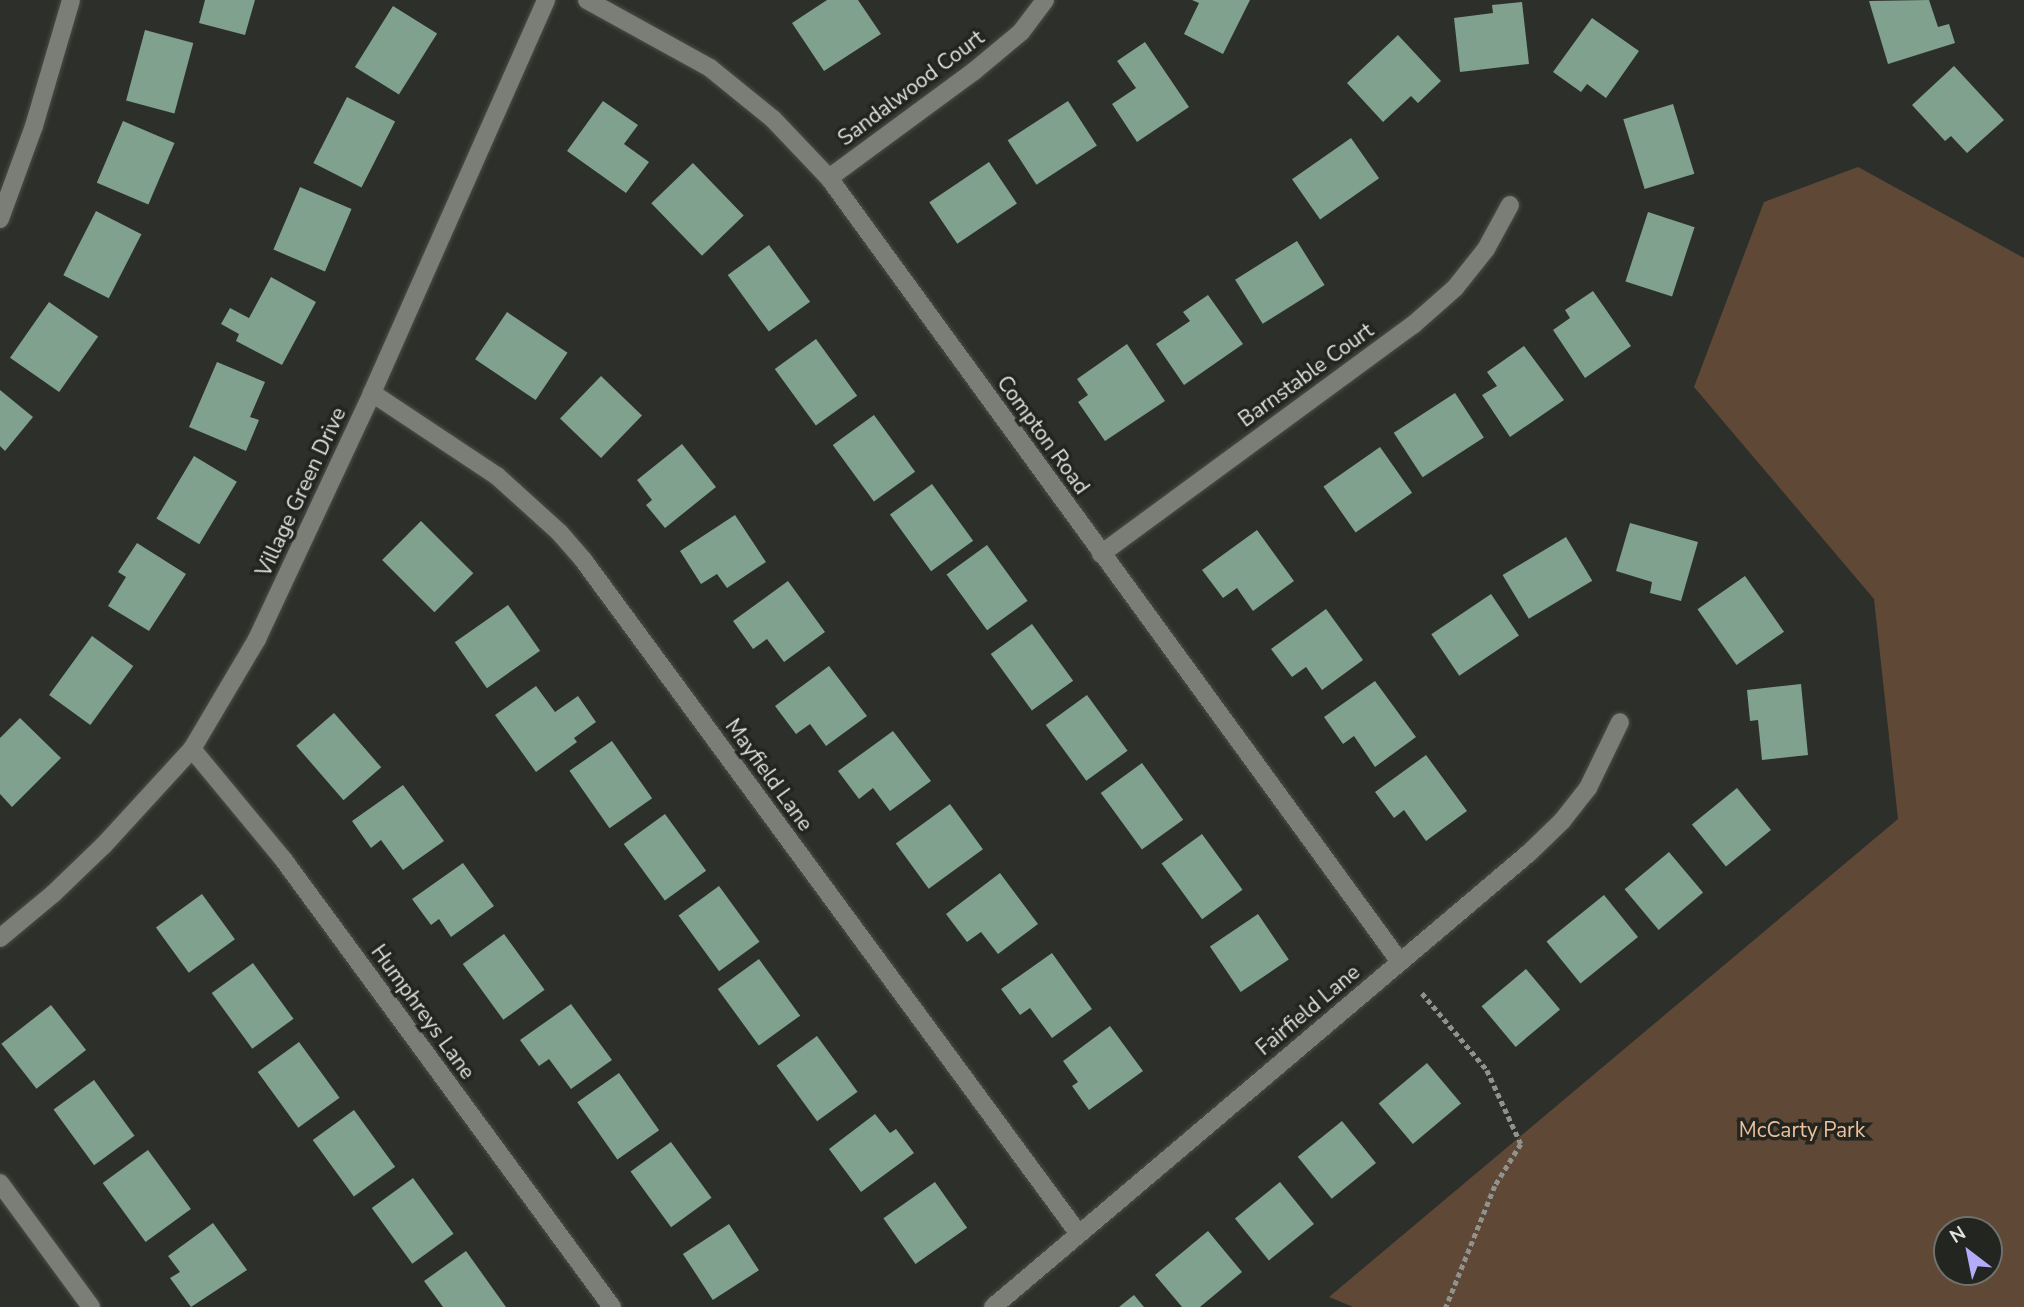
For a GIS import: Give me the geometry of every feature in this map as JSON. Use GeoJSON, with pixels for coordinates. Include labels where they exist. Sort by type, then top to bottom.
{"type":"FeatureCollection","features":[{"type":"Feature","properties":{"kind":"street"},"geometry":{"type":"LineString","coordinates":[[0,219],[34,126],[71,0]]}},
{"type":"Feature","properties":{"kind":"street","name":"Village Green Drive"},"geometry":{"type":"LineString","coordinates":[[0,938],[53,894],[104,845],[192,749],[257,639],[287,580],[372,393],[546,0]]}},
{"type":"Feature","properties":{"kind":"street","name":"Compton Road"},"geometry":{"type":"LineString","coordinates":[[587,0],[710,68],[773,119],[829,178],[1400,962]]}},
{"type":"Feature","properties":{"kind":"street","name":"Sandalwood Court"},"geometry":{"type":"LineString","coordinates":[[829,178],[973,72],[1021,32],[1045,0]]}},
{"type":"Feature","properties":{"kind":"street","name":"Barnstable Court"},"geometry":{"type":"LineString","coordinates":[[1101,554],[1413,325],[1455,288],[1486,249],[1510,205]]}},
{"type":"Feature","properties":{"kind":"street","name":"Mayfield Lane"},"geometry":{"type":"LineString","coordinates":[[372,393],[497,476],[568,541],[1079,1234]]}},
{"type":"Feature","properties":{"kind":"street","name":"Fairfield Lane"},"geometry":{"type":"LineString","coordinates":[[993,1307],[1529,853],[1562,821],[1588,788],[1620,722]]}},
{"type":"Feature","properties":{"kind":"street","name":"Humphreys Lane"},"geometry":{"type":"LineString","coordinates":[[192,749],[283,859],[612,1307]]}},
{"type":"Feature","properties":{"kind":"street"},"geometry":{"type":"LineString","coordinates":[[0,1183],[91,1307]]}},
{"type":"Feature","properties":{"kind":"path"},"geometry":{"type":"LineString","coordinates":[[1422,993],[1487,1070],[1521,1144],[1495,1186],[1446,1307]]}},
{"type":"Feature","properties":{"kind":"green space","name":"McCarty Park"},"geometry":{"type":"Polygon","coordinates":[[[1858,167],[2024,258],[2024,1307],[1353,1307],[1329,1297],[1898,819],[1874,599],[1694,387],[1764,202],[1858,167]]]}},
{"type":"Feature","properties":{"kind":"building"},"geometry":{"type":"Polygon","coordinates":[[[205,0],[255,0],[245,35],[199,23],[205,0]]]}},
{"type":"Feature","properties":{"kind":"building"},"geometry":{"type":"Polygon","coordinates":[[[827,0],[858,0],[881,34],[824,71],[792,23],[827,0]]]}},
{"type":"Feature","properties":{"kind":"building"},"geometry":{"type":"Polygon","coordinates":[[[1192,0],[1250,0],[1223,54],[1184,34],[1199,3],[1192,0]]]}},
{"type":"Feature","properties":{"kind":"building"},"geometry":{"type":"Polygon","coordinates":[[[1929,0],[1938,27],[1949,24],[1955,43],[1888,64],[1869,1],[1929,0]]]}},
{"type":"Feature","properties":{"kind":"building"},"geometry":{"type":"Polygon","coordinates":[[[1522,2],[1529,64],[1460,72],[1454,18],[1493,13],[1492,5],[1522,2]]]}},
{"type":"Feature","properties":{"kind":"building"},"geometry":{"type":"Polygon","coordinates":[[[393,6],[437,34],[399,95],[355,67],[393,6]]]}},
{"type":"Feature","properties":{"kind":"building"},"geometry":{"type":"Polygon","coordinates":[[[1592,18],[1639,51],[1606,98],[1587,84],[1581,92],[1553,72],[1592,18]]]}},
{"type":"Feature","properties":{"kind":"building"},"geometry":{"type":"Polygon","coordinates":[[[145,30],[193,43],[174,113],[126,101],[145,30]]]}},
{"type":"Feature","properties":{"kind":"building"},"geometry":{"type":"Polygon","coordinates":[[[1398,35],[1441,81],[1418,103],[1411,96],[1383,122],[1347,83],[1398,35]]]}},
{"type":"Feature","properties":{"kind":"building"},"geometry":{"type":"Polygon","coordinates":[[[1145,42],[1189,107],[1137,142],[1112,104],[1136,88],[1117,61],[1145,42]]]}},
{"type":"Feature","properties":{"kind":"building"},"geometry":{"type":"Polygon","coordinates":[[[1954,66],[2004,120],[1967,153],[1951,136],[1945,141],[1912,105],[1954,66]]]}},
{"type":"Feature","properties":{"kind":"building"},"geometry":{"type":"Polygon","coordinates":[[[347,97],[395,122],[362,187],[313,163],[347,97]]]}},
{"type":"Feature","properties":{"kind":"building"},"geometry":{"type":"Polygon","coordinates":[[[603,101],[638,125],[624,144],[649,162],[626,193],[567,151],[603,101]]]}},
{"type":"Feature","properties":{"kind":"building"},"geometry":{"type":"Polygon","coordinates":[[[1068,101],[1097,145],[1036,185],[1008,140],[1068,101]]]}},
{"type":"Feature","properties":{"kind":"building"},"geometry":{"type":"Polygon","coordinates":[[[1673,104],[1694,174],[1645,189],[1623,119],[1673,104]]]}},
{"type":"Feature","properties":{"kind":"building"},"geometry":{"type":"Polygon","coordinates":[[[123,121],[175,143],[148,205],[97,183],[123,121]]]}},
{"type":"Feature","properties":{"kind":"building"},"geometry":{"type":"Polygon","coordinates":[[[1351,138],[1379,178],[1320,219],[1292,179],[1351,138]]]}},
{"type":"Feature","properties":{"kind":"building"},"geometry":{"type":"Polygon","coordinates":[[[989,162],[1017,203],[957,244],[929,202],[989,162]]]}},
{"type":"Feature","properties":{"kind":"building"},"geometry":{"type":"Polygon","coordinates":[[[693,163],[744,216],[702,256],[651,203],[693,163]]]}},
{"type":"Feature","properties":{"kind":"building"},"geometry":{"type":"Polygon","coordinates":[[[300,187],[352,209],[325,271],[273,250],[300,187]]]}},
{"type":"Feature","properties":{"kind":"building"},"geometry":{"type":"Polygon","coordinates":[[[96,211],[141,234],[109,298],[63,275],[96,211]]]}},
{"type":"Feature","properties":{"kind":"building"},"geometry":{"type":"Polygon","coordinates":[[[1648,212],[1695,227],[1672,297],[1625,281],[1648,212]]]}},
{"type":"Feature","properties":{"kind":"building"},"geometry":{"type":"Polygon","coordinates":[[[1297,241],[1325,285],[1263,324],[1235,280],[1297,241]]]}},
{"type":"Feature","properties":{"kind":"building"},"geometry":{"type":"Polygon","coordinates":[[[769,245],[810,302],[769,332],[728,275],[769,245]]]}},
{"type":"Feature","properties":{"kind":"building"},"geometry":{"type":"Polygon","coordinates":[[[271,277],[316,302],[282,365],[236,341],[239,334],[221,324],[230,308],[249,318],[271,277]]]}},
{"type":"Feature","properties":{"kind":"building"},"geometry":{"type":"Polygon","coordinates":[[[1593,291],[1631,346],[1585,378],[1553,330],[1570,318],[1565,310],[1593,291]]]}},
{"type":"Feature","properties":{"kind":"building"},"geometry":{"type":"Polygon","coordinates":[[[1208,295],[1243,344],[1184,385],[1156,344],[1190,321],[1183,312],[1208,295]]]}},
{"type":"Feature","properties":{"kind":"building"},"geometry":{"type":"Polygon","coordinates":[[[49,302],[98,336],[59,392],[10,358],[49,302]]]}},
{"type":"Feature","properties":{"kind":"building"},"geometry":{"type":"Polygon","coordinates":[[[507,312],[568,353],[536,400],[475,359],[507,312]]]}},
{"type":"Feature","properties":{"kind":"building"},"geometry":{"type":"Polygon","coordinates":[[[816,339],[857,396],[816,426],[775,369],[816,339]]]}},
{"type":"Feature","properties":{"kind":"building"},"geometry":{"type":"Polygon","coordinates":[[[1127,344],[1165,401],[1105,441],[1078,402],[1088,395],[1077,379],[1127,344]]]}},
{"type":"Feature","properties":{"kind":"building"},"geometry":{"type":"Polygon","coordinates":[[[1524,346],[1564,400],[1510,437],[1482,395],[1497,386],[1487,372],[1524,346]]]}},
{"type":"Feature","properties":{"kind":"building"},"geometry":{"type":"Polygon","coordinates":[[[217,362],[265,382],[250,417],[259,420],[246,451],[189,427],[217,362]]]}},
{"type":"Feature","properties":{"kind":"building"},"geometry":{"type":"Polygon","coordinates":[[[601,376],[642,416],[601,458],[560,418],[601,376]]]}},
{"type":"Feature","properties":{"kind":"building"},"geometry":{"type":"Polygon","coordinates":[[[0,390],[33,417],[5,451],[0,446],[0,390]]]}},
{"type":"Feature","properties":{"kind":"building"},"geometry":{"type":"Polygon","coordinates":[[[1455,393],[1484,437],[1423,477],[1394,433],[1455,393]]]}},
{"type":"Feature","properties":{"kind":"building"},"geometry":{"type":"Polygon","coordinates":[[[874,415],[915,472],[874,502],[833,445],[874,415]]]}},
{"type":"Feature","properties":{"kind":"building"},"geometry":{"type":"Polygon","coordinates":[[[682,444],[716,487],[665,528],[646,505],[652,500],[637,480],[682,444]]]}},
{"type":"Feature","properties":{"kind":"building"},"geometry":{"type":"Polygon","coordinates":[[[1380,447],[1412,493],[1356,532],[1323,487],[1380,447]]]}},
{"type":"Feature","properties":{"kind":"building"},"geometry":{"type":"Polygon","coordinates":[[[194,456],[237,482],[199,544],[156,519],[194,456]]]}},
{"type":"Feature","properties":{"kind":"building"},"geometry":{"type":"Polygon","coordinates":[[[932,484],[973,541],[931,571],[890,515],[932,484]]]}},
{"type":"Feature","properties":{"kind":"building"},"geometry":{"type":"Polygon","coordinates":[[[735,515],[766,562],[727,588],[717,574],[701,584],[680,551],[735,515]]]}},
{"type":"Feature","properties":{"kind":"building"},"geometry":{"type":"Polygon","coordinates":[[[421,521],[473,573],[434,612],[382,560],[421,521]]]}},
{"type":"Feature","properties":{"kind":"building"},"geometry":{"type":"Polygon","coordinates":[[[1630,523],[1698,542],[1681,601],[1650,593],[1652,582],[1616,571],[1630,523]]]}},
{"type":"Feature","properties":{"kind":"building"},"geometry":{"type":"Polygon","coordinates":[[[1257,530],[1294,581],[1253,611],[1237,588],[1223,598],[1202,570],[1257,530]]]}},
{"type":"Feature","properties":{"kind":"building"},"geometry":{"type":"Polygon","coordinates":[[[1566,537],[1592,581],[1529,619],[1503,575],[1566,537]]]}},
{"type":"Feature","properties":{"kind":"building"},"geometry":{"type":"Polygon","coordinates":[[[137,543],[186,574],[149,631],[108,606],[126,577],[118,572],[137,543]]]}},
{"type":"Feature","properties":{"kind":"building"},"geometry":{"type":"Polygon","coordinates":[[[987,545],[1028,601],[987,630],[947,574],[987,545]]]}},
{"type":"Feature","properties":{"kind":"building"},"geometry":{"type":"Polygon","coordinates":[[[1745,576],[1784,632],[1736,665],[1697,609],[1745,576]]]}},
{"type":"Feature","properties":{"kind":"building"},"geometry":{"type":"Polygon","coordinates":[[[788,581],[825,632],[784,662],[767,639],[753,649],[733,621],[788,581]]]}},
{"type":"Feature","properties":{"kind":"building"},"geometry":{"type":"Polygon","coordinates":[[[1491,594],[1519,635],[1459,676],[1431,634],[1491,594]]]}},
{"type":"Feature","properties":{"kind":"building"},"geometry":{"type":"Polygon","coordinates":[[[508,605],[540,651],[487,688],[455,642],[508,605]]]}},
{"type":"Feature","properties":{"kind":"building"},"geometry":{"type":"Polygon","coordinates":[[[1326,609],[1363,660],[1322,690],[1306,667],[1292,677],[1271,649],[1326,609]]]}},
{"type":"Feature","properties":{"kind":"building"},"geometry":{"type":"Polygon","coordinates":[[[1032,624],[1073,681],[1032,711],[991,654],[1032,624]]]}},
{"type":"Feature","properties":{"kind":"building"},"geometry":{"type":"Polygon","coordinates":[[[92,636],[133,666],[90,725],[49,695],[92,636]]]}},
{"type":"Feature","properties":{"kind":"building"},"geometry":{"type":"Polygon","coordinates":[[[829,666],[867,716],[826,746],[810,724],[796,734],[775,706],[829,666]]]}},
{"type":"Feature","properties":{"kind":"building"},"geometry":{"type":"Polygon","coordinates":[[[1375,681],[1416,737],[1375,767],[1354,736],[1343,744],[1324,717],[1375,681]]]}},
{"type":"Feature","properties":{"kind":"building"},"geometry":{"type":"Polygon","coordinates":[[[1801,684],[1808,755],[1762,760],[1758,720],[1750,721],[1747,690],[1801,684]]]}},
{"type":"Feature","properties":{"kind":"building"},"geometry":{"type":"Polygon","coordinates":[[[536,686],[555,712],[578,696],[596,722],[574,738],[577,742],[536,772],[495,715],[536,686]]]}},
{"type":"Feature","properties":{"kind":"building"},"geometry":{"type":"Polygon","coordinates":[[[1087,695],[1128,751],[1086,781],[1046,725],[1087,695]]]}},
{"type":"Feature","properties":{"kind":"building"},"geometry":{"type":"Polygon","coordinates":[[[334,713],[381,767],[344,800],[296,746],[334,713]]]}},
{"type":"Feature","properties":{"kind":"building"},"geometry":{"type":"Polygon","coordinates":[[[20,718],[61,758],[12,807],[0,794],[0,738],[20,718]]]}},
{"type":"Feature","properties":{"kind":"building"},"geometry":{"type":"Polygon","coordinates":[[[893,731],[931,781],[890,811],[873,788],[859,799],[838,771],[893,731]]]}},
{"type":"Feature","properties":{"kind":"building"},"geometry":{"type":"Polygon","coordinates":[[[612,741],[652,798],[610,828],[569,771],[612,741]]]}},
{"type":"Feature","properties":{"kind":"building"},"geometry":{"type":"Polygon","coordinates":[[[1426,755],[1467,811],[1426,841],[1404,810],[1394,818],[1375,792],[1426,755]]]}},
{"type":"Feature","properties":{"kind":"building"},"geometry":{"type":"Polygon","coordinates":[[[1142,763],[1183,820],[1142,850],[1101,793],[1142,763]]]}},
{"type":"Feature","properties":{"kind":"building"},"geometry":{"type":"Polygon","coordinates":[[[403,785],[444,841],[403,870],[381,840],[371,848],[352,821],[403,785]]]}},
{"type":"Feature","properties":{"kind":"building"},"geometry":{"type":"Polygon","coordinates":[[[1737,788],[1771,830],[1726,866],[1692,825],[1737,788]]]}},
{"type":"Feature","properties":{"kind":"building"},"geometry":{"type":"Polygon","coordinates":[[[950,804],[983,849],[929,889],[896,843],[950,804]]]}},
{"type":"Feature","properties":{"kind":"building"},"geometry":{"type":"Polygon","coordinates":[[[665,814],[706,871],[665,901],[624,844],[665,814]]]}},
{"type":"Feature","properties":{"kind":"building"},"geometry":{"type":"Polygon","coordinates":[[[1202,834],[1243,890],[1202,919],[1162,863],[1202,834]]]}},
{"type":"Feature","properties":{"kind":"building"},"geometry":{"type":"Polygon","coordinates":[[[1669,852],[1703,893],[1659,930],[1625,889],[1669,852]]]}},
{"type":"Feature","properties":{"kind":"building"},"geometry":{"type":"Polygon","coordinates":[[[463,863],[494,906],[451,937],[439,919],[431,925],[412,899],[463,863]]]}},
{"type":"Feature","properties":{"kind":"building"},"geometry":{"type":"Polygon","coordinates":[[[1000,873],[1038,924],[998,954],[981,932],[967,942],[946,914],[1000,873]]]}},
{"type":"Feature","properties":{"kind":"building"},"geometry":{"type":"Polygon","coordinates":[[[719,886],[760,942],[719,971],[679,915],[719,886]]]}},
{"type":"Feature","properties":{"kind":"building"},"geometry":{"type":"Polygon","coordinates":[[[202,894],[235,939],[189,973],[156,928],[202,894]]]}},
{"type":"Feature","properties":{"kind":"building"},"geometry":{"type":"Polygon","coordinates":[[[1604,895],[1638,937],[1580,984],[1546,942],[1604,895]]]}},
{"type":"Feature","properties":{"kind":"building"},"geometry":{"type":"Polygon","coordinates":[[[1258,914],[1289,960],[1241,992],[1210,946],[1258,914]]]}},
{"type":"Feature","properties":{"kind":"building"},"geometry":{"type":"Polygon","coordinates":[[[504,934],[545,990],[503,1020],[463,964],[504,934]]]}},
{"type":"Feature","properties":{"kind":"building"},"geometry":{"type":"Polygon","coordinates":[[[1052,953],[1092,1009],[1052,1038],[1030,1008],[1020,1015],[1001,989],[1052,953]]]}},
{"type":"Feature","properties":{"kind":"building"},"geometry":{"type":"Polygon","coordinates":[[[759,959],[800,1016],[759,1046],[718,989],[759,959]]]}},
{"type":"Feature","properties":{"kind":"building"},"geometry":{"type":"Polygon","coordinates":[[[253,963],[294,1019],[252,1049],[212,993],[253,963]]]}},
{"type":"Feature","properties":{"kind":"building"},"geometry":{"type":"Polygon","coordinates":[[[1526,969],[1560,1010],[1516,1047],[1482,1006],[1526,969]]]}},
{"type":"Feature","properties":{"kind":"building"},"geometry":{"type":"Polygon","coordinates":[[[571,1004],[612,1060],[571,1089],[549,1059],[539,1066],[520,1040],[571,1004]]]}},
{"type":"Feature","properties":{"kind":"building"},"geometry":{"type":"Polygon","coordinates":[[[51,1005],[86,1050],[36,1089],[1,1044],[51,1005]]]}},
{"type":"Feature","properties":{"kind":"building"},"geometry":{"type":"Polygon","coordinates":[[[1110,1026],[1143,1071],[1089,1110],[1072,1086],[1078,1082],[1063,1061],[1110,1026]]]}},
{"type":"Feature","properties":{"kind":"building"},"geometry":{"type":"Polygon","coordinates":[[[817,1036],[858,1092],[817,1121],[777,1065],[817,1036]]]}},
{"type":"Feature","properties":{"kind":"building"},"geometry":{"type":"Polygon","coordinates":[[[299,1042],[340,1098],[298,1128],[258,1072],[299,1042]]]}},
{"type":"Feature","properties":{"kind":"building"},"geometry":{"type":"Polygon","coordinates":[[[1427,1063],[1461,1104],[1413,1144],[1379,1103],[1427,1063]]]}},
{"type":"Feature","properties":{"kind":"building"},"geometry":{"type":"Polygon","coordinates":[[[619,1073],[659,1130],[617,1160],[577,1102],[619,1073]]]}},
{"type":"Feature","properties":{"kind":"building"},"geometry":{"type":"Polygon","coordinates":[[[94,1080],[135,1136],[94,1165],[54,1109],[94,1080]]]}},
{"type":"Feature","properties":{"kind":"building"},"geometry":{"type":"Polygon","coordinates":[[[354,1110],[395,1167],[354,1197],[313,1140],[354,1110]]]}},
{"type":"Feature","properties":{"kind":"building"},"geometry":{"type":"Polygon","coordinates":[[[875,1114],[890,1133],[896,1129],[914,1153],[861,1192],[829,1149],[875,1114]]]}},
{"type":"Feature","properties":{"kind":"building"},"geometry":{"type":"Polygon","coordinates":[[[1342,1121],[1376,1163],[1332,1199],[1298,1157],[1342,1121]]]}},
{"type":"Feature","properties":{"kind":"building"},"geometry":{"type":"Polygon","coordinates":[[[671,1142],[712,1198],[671,1227],[631,1171],[671,1142]]]}},
{"type":"Feature","properties":{"kind":"building"},"geometry":{"type":"Polygon","coordinates":[[[148,1150],[191,1209],[146,1242],[103,1183],[148,1150]]]}},
{"type":"Feature","properties":{"kind":"building"},"geometry":{"type":"Polygon","coordinates":[[[413,1178],[454,1234],[412,1264],[372,1208],[413,1178]]]}},
{"type":"Feature","properties":{"kind":"building"},"geometry":{"type":"Polygon","coordinates":[[[935,1182],[967,1228],[916,1264],[883,1218],[935,1182]]]}},
{"type":"Feature","properties":{"kind":"building"},"geometry":{"type":"Polygon","coordinates":[[[1280,1182],[1314,1224],[1269,1260],[1235,1219],[1280,1182]]]}},
{"type":"Feature","properties":{"kind":"building"},"geometry":{"type":"Polygon","coordinates":[[[213,1223],[247,1270],[191,1307],[170,1278],[180,1272],[168,1256],[213,1223]]]}},
{"type":"Feature","properties":{"kind":"building"},"geometry":{"type":"Polygon","coordinates":[[[729,1224],[759,1270],[713,1300],[683,1254],[729,1224]]]}},
{"type":"Feature","properties":{"kind":"building"},"geometry":{"type":"Polygon","coordinates":[[[1208,1231],[1242,1272],[1200,1307],[1182,1307],[1155,1275],[1208,1231]]]}},
{"type":"Feature","properties":{"kind":"building"},"geometry":{"type":"Polygon","coordinates":[[[466,1251],[506,1307],[443,1307],[424,1281],[466,1251]]]}},
{"type":"Feature","properties":{"kind":"building"},"geometry":{"type":"Polygon","coordinates":[[[1134,1295],[1144,1307],[1119,1307],[1134,1295]]]}}]}
